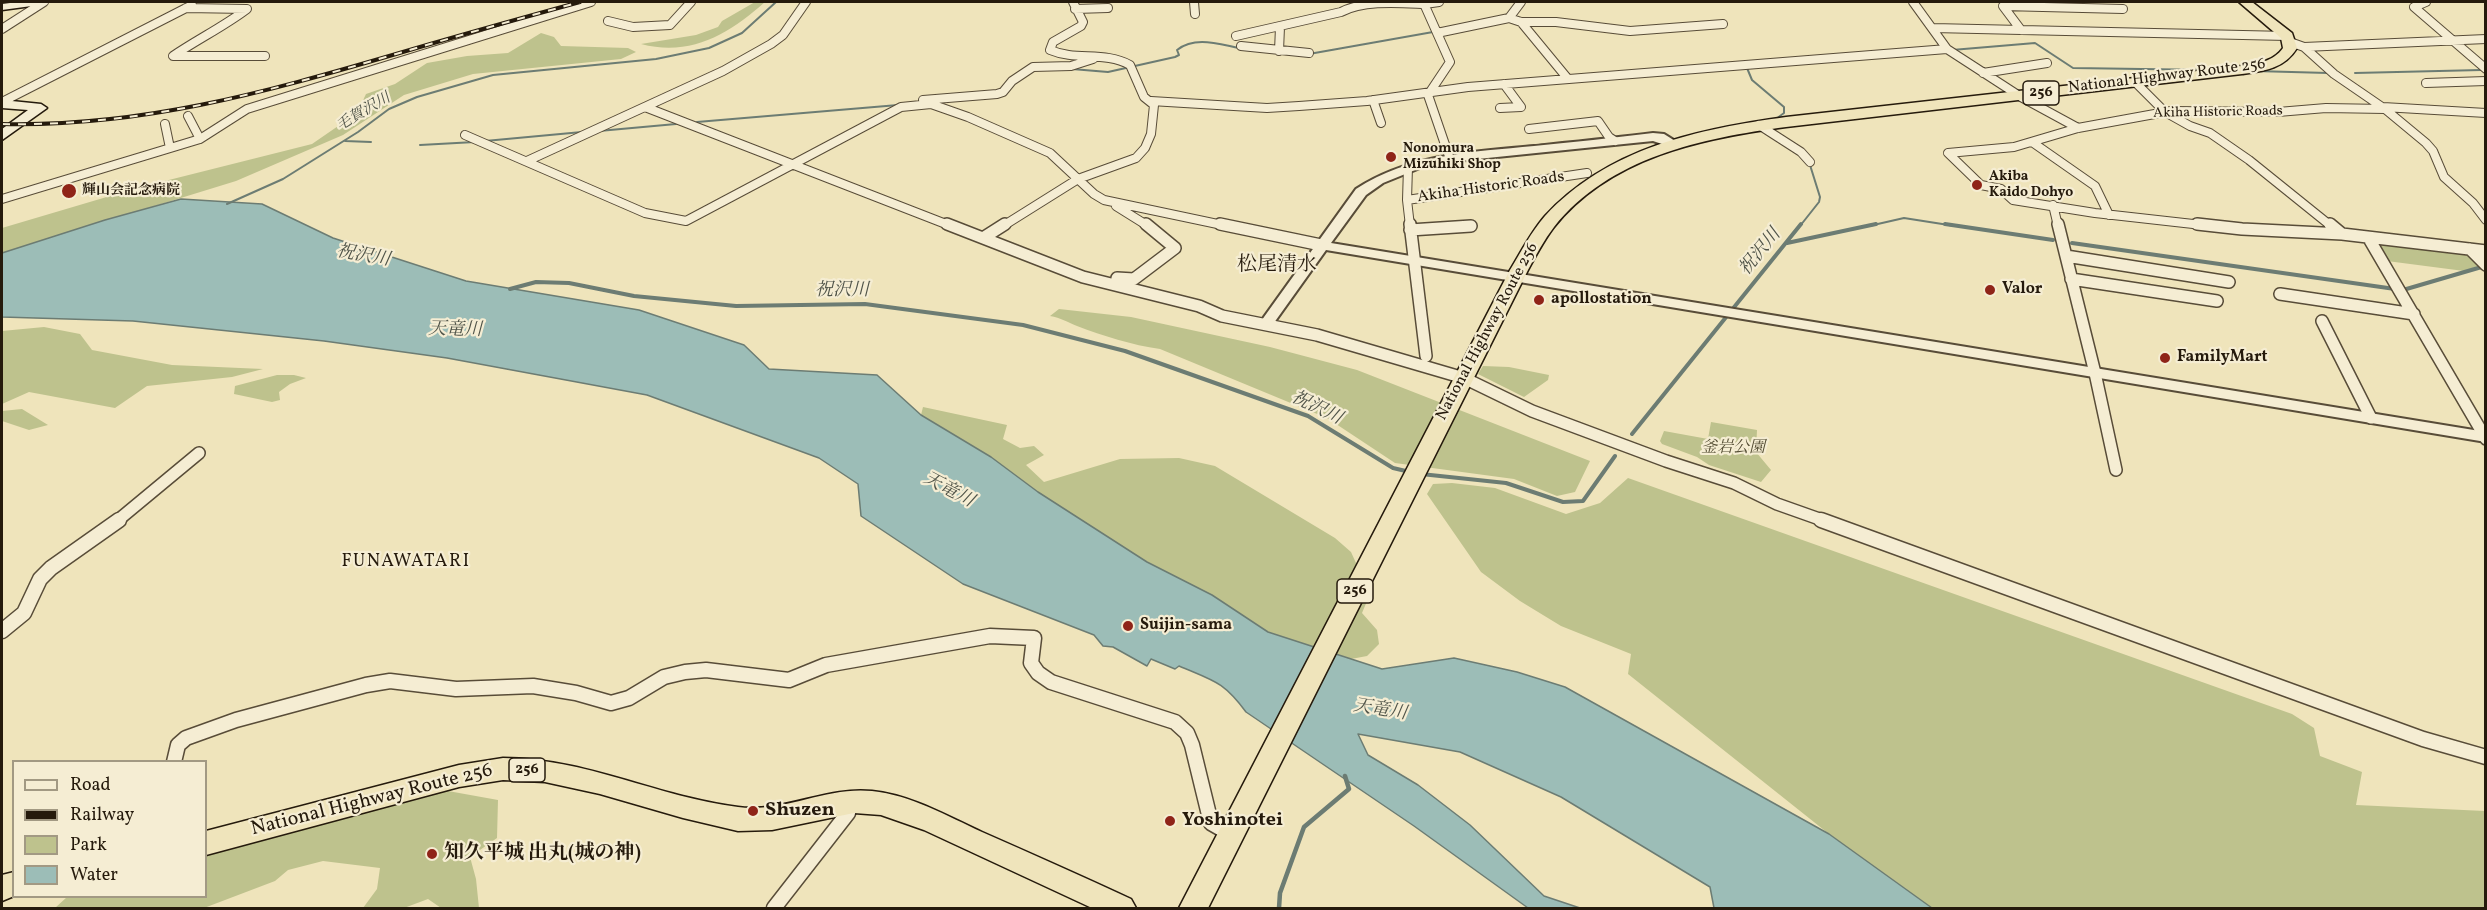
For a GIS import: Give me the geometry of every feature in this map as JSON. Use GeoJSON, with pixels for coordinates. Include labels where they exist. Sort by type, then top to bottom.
{"type":"FeatureCollection","features":[{"type":"Feature","properties":{"kind":"highway"},"geometry":{"type":"LineString","coordinates":[[2245,2],[2293,42]]}},
{"type":"Feature","properties":{"kind":"highway","name":"National Highway Route 256"},"geometry":{"type":"LineString","coordinates":[[1193,909],[1515,278],[1539,235],[1570,200],[1602,177],[1633,160],[1706,134],[2263,66],[2285,56],[2293,42]]}},
{"type":"Feature","properties":{"kind":"highway","name":"National Highway Route 256"},"geometry":{"type":"LineString","coordinates":[[207,843],[448,780],[503,768],[563,776],[739,819],[757,820],[792,816],[850,802],[881,803],[938,825],[1122,909]]}},
{"type":"Feature","properties":{"kind":"main road"},"geometry":{"type":"LineString","coordinates":[[2,7],[42,2]]}},
{"type":"Feature","properties":{"kind":"main road"},"geometry":{"type":"LineString","coordinates":[[2,103],[41,108],[5,130]]}},
{"type":"Feature","properties":{"kind":"street"},"geometry":{"type":"LineString","coordinates":[[2,7],[4,2]]}},
{"type":"Feature","properties":{"kind":"street"},"geometry":{"type":"LineString","coordinates":[[2,29],[42,2]]}},
{"type":"Feature","properties":{"kind":"street"},"geometry":{"type":"LineString","coordinates":[[2,103],[198,2]]}},
{"type":"Feature","properties":{"kind":"street"},"geometry":{"type":"LineString","coordinates":[[2,198],[200,138],[247,109],[591,2]]}},
{"type":"Feature","properties":{"kind":"street"},"geometry":{"type":"LineString","coordinates":[[608,21],[633,27],[667,26],[672,24],[691,2]]}},
{"type":"Feature","properties":{"kind":"street"},"geometry":{"type":"LineString","coordinates":[[526,161],[723,71],[778,39],[792,24],[806,2]]}},
{"type":"Feature","properties":{"kind":"street"},"geometry":{"type":"LineString","coordinates":[[1194,2],[1195,14]]}},
{"type":"Feature","properties":{"kind":"street"},"geometry":{"type":"LineString","coordinates":[[1236,36],[1341,12],[1345,8],[1388,3],[1438,2]]}},
{"type":"Feature","properties":{"kind":"street"},"geometry":{"type":"LineString","coordinates":[[1509,18],[1521,2]]}},
{"type":"Feature","properties":{"kind":"street"},"geometry":{"type":"LineString","coordinates":[[1913,2],[1934,28],[1947,50],[2018,95],[2078,128]]}},
{"type":"Feature","properties":{"kind":"street"},"geometry":{"type":"LineString","coordinates":[[2426,2],[2415,4],[2414,7],[2486,69]]}},
{"type":"Feature","properties":{"kind":"street"},"geometry":{"type":"LineString","coordinates":[[1425,4],[1450,62],[1428,92]]}},
{"type":"Feature","properties":{"kind":"street"},"geometry":{"type":"LineString","coordinates":[[2001,4],[2022,30]]}},
{"type":"Feature","properties":{"kind":"street"},"geometry":{"type":"LineString","coordinates":[[2001,4],[2124,9]]}},
{"type":"Feature","properties":{"kind":"street"},"geometry":{"type":"LineString","coordinates":[[1074,5],[1082,18],[1081,26],[1053,42],[1050,50],[1062,54],[1121,60],[1131,67],[1144,97],[1151,101],[1278,108],[1373,100],[1504,84],[1947,50]]}},
{"type":"Feature","properties":{"kind":"street"},"geometry":{"type":"LineString","coordinates":[[1074,5],[1109,7]]}},
{"type":"Feature","properties":{"kind":"street"},"geometry":{"type":"LineString","coordinates":[[186,8],[247,9],[220,29],[210,31],[173,56],[265,56]]}},
{"type":"Feature","properties":{"kind":"street"},"geometry":{"type":"LineString","coordinates":[[1437,33],[1509,18],[1521,22],[1556,22],[1630,31],[1723,24]]}},
{"type":"Feature","properties":{"kind":"street"},"geometry":{"type":"LineString","coordinates":[[1521,22],[1568,79]]}},
{"type":"Feature","properties":{"kind":"street"},"geometry":{"type":"LineString","coordinates":[[1279,51],[1280,27]]}},
{"type":"Feature","properties":{"kind":"street"},"geometry":{"type":"LineString","coordinates":[[1934,28],[2293,42],[2486,39]]}},
{"type":"Feature","properties":{"kind":"street"},"geometry":{"type":"LineString","coordinates":[[2293,42],[2334,74],[2384,108],[2426,143],[2433,151],[2444,177],[2473,202],[2486,220]]}},
{"type":"Feature","properties":{"kind":"street"},"geometry":{"type":"LineString","coordinates":[[1241,46],[1309,53]]}},
{"type":"Feature","properties":{"kind":"street"},"geometry":{"type":"LineString","coordinates":[[465,135],[645,213],[681,221],[690,219],[794,165],[904,105],[997,94],[1003,92],[1012,81],[1033,67],[1071,66],[1099,57]]}},
{"type":"Feature","properties":{"kind":"street"},"geometry":{"type":"LineString","coordinates":[[1983,73],[2047,63]]}},
{"type":"Feature","properties":{"kind":"street"},"geometry":{"type":"LineString","coordinates":[[2426,83],[2486,81]]}},
{"type":"Feature","properties":{"kind":"street"},"geometry":{"type":"LineString","coordinates":[[2135,82],[2165,112],[2211,134],[2249,160],[2342,234]]}},
{"type":"Feature","properties":{"kind":"street"},"geometry":{"type":"LineString","coordinates":[[1500,108],[1521,107],[1504,84]]}},
{"type":"Feature","properties":{"kind":"street"},"geometry":{"type":"LineString","coordinates":[[1428,92],[1450,159]]}},
{"type":"Feature","properties":{"kind":"street"},"geometry":{"type":"LineString","coordinates":[[1373,100],[1381,123]]}},
{"type":"Feature","properties":{"kind":"street"},"geometry":{"type":"LineString","coordinates":[[982,238],[1078,179],[1142,153],[1155,122],[1154,105],[1151,101]]}},
{"type":"Feature","properties":{"kind":"street"},"geometry":{"type":"LineString","coordinates":[[904,105],[931,104],[968,117],[1050,153],[1104,200],[1145,223],[1175,248],[1134,279],[1083,277]]}},
{"type":"Feature","properties":{"kind":"street"},"geometry":{"type":"LineString","coordinates":[[645,107],[1083,277],[1199,306],[1222,316],[1317,335],[1462,380],[1532,411],[1666,461],[1734,483],[1777,504],[1966,574],[2423,739],[2486,757]]}},
{"type":"Feature","properties":{"kind":"street","name":"Akiha Historic Roads"},"geometry":{"type":"LineString","coordinates":[[2053,205],[2013,200],[2001,189],[1981,185],[1948,153],[2014,147],[2078,128],[2165,112],[2278,112],[2326,108],[2384,108],[2486,113]]}},
{"type":"Feature","properties":{"kind":"street"},"geometry":{"type":"LineString","coordinates":[[188,116],[200,138]]}},
{"type":"Feature","properties":{"kind":"street"},"geometry":{"type":"LineString","coordinates":[[1529,129],[1598,121],[1609,137],[1615,141]]}},
{"type":"Feature","properties":{"kind":"street"},"geometry":{"type":"LineString","coordinates":[[165,124],[170,148]]}},
{"type":"Feature","properties":{"kind":"street"},"geometry":{"type":"LineString","coordinates":[[1768,127],[1807,157],[1810,162]]}},
{"type":"Feature","properties":{"kind":"street"},"geometry":{"type":"LineString","coordinates":[[1266,324],[1361,192],[1383,177],[1408,167],[1450,159],[1660,137],[1674,144]]}},
{"type":"Feature","properties":{"kind":"street"},"geometry":{"type":"LineString","coordinates":[[2032,142],[2095,186],[2109,215]]}},
{"type":"Feature","properties":{"kind":"street"},"geometry":{"type":"LineString","coordinates":[[1407,200],[1408,167]]}},
{"type":"Feature","properties":{"kind":"street","name":"Akiha Historic Roads"},"geometry":{"type":"LineString","coordinates":[[1426,356],[1407,200],[1470,189],[1541,182],[1587,173]]}},
{"type":"Feature","properties":{"kind":"street"},"geometry":{"type":"LineString","coordinates":[[1104,200],[1321,245],[1413,261],[2485,437]]}},
{"type":"Feature","properties":{"kind":"street"},"geometry":{"type":"LineString","coordinates":[[2473,202],[2486,202]]}},
{"type":"Feature","properties":{"kind":"street"},"geometry":{"type":"LineString","coordinates":[[2116,470],[2053,205],[2109,215],[2242,229],[2342,234],[2486,251]]}},
{"type":"Feature","properties":{"kind":"street"},"geometry":{"type":"LineString","coordinates":[[1410,230],[1471,226]]}},
{"type":"Feature","properties":{"kind":"street"},"geometry":{"type":"LineString","coordinates":[[2368,237],[2485,437]]}},
{"type":"Feature","properties":{"kind":"street"},"geometry":{"type":"LineString","coordinates":[[2470,249],[2484,264]]}},
{"type":"Feature","properties":{"kind":"street"},"geometry":{"type":"LineString","coordinates":[[2066,256],[2229,282]]}},
{"type":"Feature","properties":{"kind":"street"},"geometry":{"type":"LineString","coordinates":[[2071,279],[2217,300]]}},
{"type":"Feature","properties":{"kind":"street"},"geometry":{"type":"LineString","coordinates":[[2280,294],[2414,314]]}},
{"type":"Feature","properties":{"kind":"street"},"geometry":{"type":"LineString","coordinates":[[2322,321],[2371,418]]}},
{"type":"Feature","properties":{"kind":"street"},"geometry":{"type":"LineString","coordinates":[[2,631],[24,612],[40,579],[51,568],[129,513],[199,453]]}},
{"type":"Feature","properties":{"kind":"street"},"geometry":{"type":"LineString","coordinates":[[174,760],[178,745],[186,738],[236,720],[366,685],[390,681],[456,689],[532,686],[576,693],[611,703],[629,698],[664,677],[685,672],[706,670],[789,680],[826,665],[990,636],[1034,638],[1031,663],[1038,674],[1051,682],[1176,722],[1186,733],[1192,745],[1211,823],[1232,835]]}},
{"type":"Feature","properties":{"kind":"street"},"geometry":{"type":"LineString","coordinates":[[774,909],[848,813],[850,802]]}},
{"type":"Feature","properties":{"kind":"green space"},"geometry":{"type":"Polygon","coordinates":[[[755,2],[765,2],[737,24],[708,40],[676,47],[641,44],[696,35],[718,27],[722,21],[755,2]]]}},
{"type":"Feature","properties":{"kind":"green space"},"geometry":{"type":"Polygon","coordinates":[[[541,33],[554,37],[561,46],[628,48],[636,52],[621,59],[473,74],[404,95],[343,135],[236,181],[2,253],[2,228],[137,188],[312,144],[357,113],[366,94],[395,84],[427,63],[467,56],[508,53],[541,33]]]}},
{"type":"Feature","properties":{"kind":"green space"},"geometry":{"type":"Polygon","coordinates":[[[2376,242],[2469,252],[2481,265],[2464,271],[2387,261],[2376,242]]]}},
{"type":"Feature","properties":{"kind":"green space"},"geometry":{"type":"Polygon","coordinates":[[[1059,309],[1131,317],[1270,347],[1357,370],[1590,461],[1575,492],[1557,496],[1514,479],[1395,463],[1327,418],[1160,349],[1107,337],[1050,316],[1059,309]]]}},
{"type":"Feature","properties":{"kind":"green space"},"geometry":{"type":"Polygon","coordinates":[[[44,327],[80,334],[92,350],[172,365],[263,369],[232,377],[147,386],[115,408],[29,392],[2,404],[2,331],[44,327]]]}},
{"type":"Feature","properties":{"kind":"green space"},"geometry":{"type":"Polygon","coordinates":[[[1483,366],[1509,367],[1549,375],[1548,380],[1524,397],[1478,374],[1483,366]]]}},
{"type":"Feature","properties":{"kind":"green space"},"geometry":{"type":"Polygon","coordinates":[[[277,375],[306,378],[290,384],[279,392],[280,400],[272,402],[234,394],[235,386],[277,375]]]}},
{"type":"Feature","properties":{"kind":"green space"},"geometry":{"type":"Polygon","coordinates":[[[923,407],[1007,425],[1003,439],[1020,448],[1034,446],[1044,455],[1026,465],[1044,482],[1120,459],[1179,458],[1215,466],[1335,538],[1351,552],[1370,594],[1362,613],[1377,630],[1379,644],[1367,656],[1351,659],[1268,632],[1212,595],[1146,562],[1038,492],[991,457],[921,415],[923,407]]]}},
{"type":"Feature","properties":{"kind":"green space"},"geometry":{"type":"Polygon","coordinates":[[[22,409],[48,425],[29,430],[2,421],[2,411],[22,409]]]}},
{"type":"Feature","properties":{"kind":"green space","name":"釜岩公園"},"geometry":{"type":"Polygon","coordinates":[[[1711,422],[1757,430],[1756,452],[1771,470],[1761,482],[1709,465],[1697,457],[1662,444],[1660,441],[1664,431],[1708,439],[1711,422]]]}},
{"type":"Feature","properties":{"kind":"green space"},"geometry":{"type":"Polygon","coordinates":[[[1628,478],[2292,714],[2314,728],[2320,756],[2362,772],[2356,805],[2485,811],[2485,908],[1932,908],[1829,834],[1628,674],[1631,654],[1561,626],[1520,601],[1481,572],[1427,494],[1433,484],[1452,483],[1495,488],[1566,514],[1600,503],[1628,478]]]}},
{"type":"Feature","properties":{"kind":"green space"},"geometry":{"type":"Polygon","coordinates":[[[448,791],[498,800],[497,838],[470,857],[476,879],[479,908],[441,908],[428,899],[404,908],[363,908],[377,889],[380,868],[323,861],[288,870],[275,881],[204,908],[55,908],[66,898],[207,898],[207,850],[448,791]]]}},
{"type":"Feature","properties":{"kind":"water","name":"天竜川"},"geometry":{"type":"Polygon","coordinates":[[[181,199],[262,204],[333,238],[466,281],[639,310],[744,345],[769,369],[877,375],[921,415],[991,457],[1038,492],[1147,562],[1212,595],[1268,632],[1382,669],[1454,658],[1517,672],[1565,687],[1829,834],[1932,908],[1714,908],[1710,887],[1561,797],[1460,752],[1358,734],[1368,755],[1418,785],[1470,825],[1544,896],[1580,908],[1528,908],[1414,826],[1246,712],[1231,694],[1217,683],[1179,666],[1175,669],[1151,659],[1147,666],[1113,647],[1103,646],[1094,635],[963,584],[861,516],[858,484],[819,458],[647,395],[447,358],[324,341],[133,321],[2,317],[2,253],[105,220],[181,199]]]}},
{"type":"Feature","properties":{"kind":"waterway","name":"毛賀沢川"},"geometry":{"type":"LineString","coordinates":[[227,204],[283,179],[358,132],[389,109],[417,97],[493,75],[656,59],[709,48],[742,33],[776,2]]}},
{"type":"Feature","properties":{"kind":"waterway"},"geometry":{"type":"LineString","coordinates":[[1309,54],[1433,32]]}},
{"type":"Feature","properties":{"kind":"waterway"},"geometry":{"type":"LineString","coordinates":[[1072,69],[1108,72],[1175,57],[1179,55],[1177,50],[1191,43],[1215,43],[1239,48]]}},
{"type":"Feature","properties":{"kind":"waterway"},"geometry":{"type":"LineString","coordinates":[[1952,50],[2035,43],[2073,68],[2211,70]]}},
{"type":"Feature","properties":{"kind":"waterway","name":"祝沢川"},"geometry":{"type":"LineString","coordinates":[[1751,68],[1747,68],[1752,80],[1784,107],[1784,113],[1772,122]]}},
{"type":"Feature","properties":{"kind":"waterway"},"geometry":{"type":"LineString","coordinates":[[2355,73],[2481,70]]}},
{"type":"Feature","properties":{"kind":"waterway"},"geometry":{"type":"LineString","coordinates":[[2255,71],[2328,73]]}},
{"type":"Feature","properties":{"kind":"waterway"},"geometry":{"type":"LineString","coordinates":[[697,122],[898,105]]}},
{"type":"Feature","properties":{"kind":"waterway"},"geometry":{"type":"LineString","coordinates":[[599,131],[676,124]]}},
{"type":"Feature","properties":{"kind":"waterway"},"geometry":{"type":"LineString","coordinates":[[485,141],[582,132]]}},
{"type":"Feature","properties":{"kind":"waterway"},"geometry":{"type":"LineString","coordinates":[[345,141],[371,142]]}},
{"type":"Feature","properties":{"kind":"waterway"},"geometry":{"type":"LineString","coordinates":[[420,145],[475,142]]}},
{"type":"Feature","properties":{"kind":"waterway","name":"祝沢川"},"geometry":{"type":"LineString","coordinates":[[1800,226],[1819,202],[1820,197],[1810,165]]}},
{"type":"Feature","properties":{"kind":"waterway"},"geometry":{"type":"LineString","coordinates":[[1869,226],[1904,218],[1955,226]]}},
{"type":"Feature","properties":{"kind":"waterway","name":"祝沢川"},"geometry":{"type":"LineString","coordinates":[[1632,434],[1801,224]]}},
{"type":"Feature","properties":{"kind":"waterway"},"geometry":{"type":"LineString","coordinates":[[1787,243],[1876,224]]}},
{"type":"Feature","properties":{"kind":"waterway"},"geometry":{"type":"LineString","coordinates":[[1945,224],[2053,240]]}},
{"type":"Feature","properties":{"kind":"waterway"},"geometry":{"type":"LineString","coordinates":[[2072,243],[2395,289]]}},
{"type":"Feature","properties":{"kind":"waterway"},"geometry":{"type":"LineString","coordinates":[[2403,290],[2485,266]]}},
{"type":"Feature","properties":{"kind":"waterway","name":"祝沢川"},"geometry":{"type":"LineString","coordinates":[[510,289],[536,282],[569,283],[634,296],[736,306],[865,304],[1023,325],[1125,351],[1308,416],[1393,468],[1410,472]]}},
{"type":"Feature","properties":{"kind":"waterway","name":"祝沢川"},"geometry":{"type":"LineString","coordinates":[[1421,474],[1506,483],[1563,502],[1583,501],[1615,456]]}},
{"type":"Feature","properties":{"kind":"waterway"},"geometry":{"type":"LineString","coordinates":[[1279,908],[1280,893],[1304,827],[1349,789],[1345,776]]}},
{"type":"Feature","properties":{"kind":"railway"},"geometry":{"type":"LineString","coordinates":[[2,124],[104,120],[201,105],[298,82],[580,2]]}},
{"type":"Feature","properties":{"kind":"place","name":"Nonomura Mizuhiki Shop"},"geometry":{"type":"Point","coordinates":[1391,157]}},
{"type":"Feature","properties":{"kind":"place","name":"Akiba Kaido Dohyo"},"geometry":{"type":"Point","coordinates":[1977,185]}},
{"type":"Feature","properties":{"kind":"place","name":"輝山会記念病院"},"geometry":{"type":"Point","coordinates":[69,191]}},
{"type":"Feature","properties":{"kind":"place","name":"Valor"},"geometry":{"type":"Point","coordinates":[1990,290]}},
{"type":"Feature","properties":{"kind":"place","name":"apollostation"},"geometry":{"type":"Point","coordinates":[1539,300]}},
{"type":"Feature","properties":{"kind":"place","name":"FamilyMart"},"geometry":{"type":"Point","coordinates":[2165,358]}},
{"type":"Feature","properties":{"kind":"place","name":"Suijin-sama"},"geometry":{"type":"Point","coordinates":[1128,626]}},
{"type":"Feature","properties":{"kind":"place","name":"Shuzen"},"geometry":{"type":"Point","coordinates":[753,811]}},
{"type":"Feature","properties":{"kind":"place","name":"Yoshinotei"},"geometry":{"type":"Point","coordinates":[1170,821]}},
{"type":"Feature","properties":{"kind":"place","name":"知久平城 出丸(城の神)"},"geometry":{"type":"Point","coordinates":[432,854]}},
{"type":"Feature","properties":{"kind":"district","name":"松尾清水"},"geometry":{"type":"Point","coordinates":[1277,266]}},
{"type":"Feature","properties":{"kind":"district","name":"FUNAWATARI"},"geometry":{"type":"Point","coordinates":[406,563]}}]}
